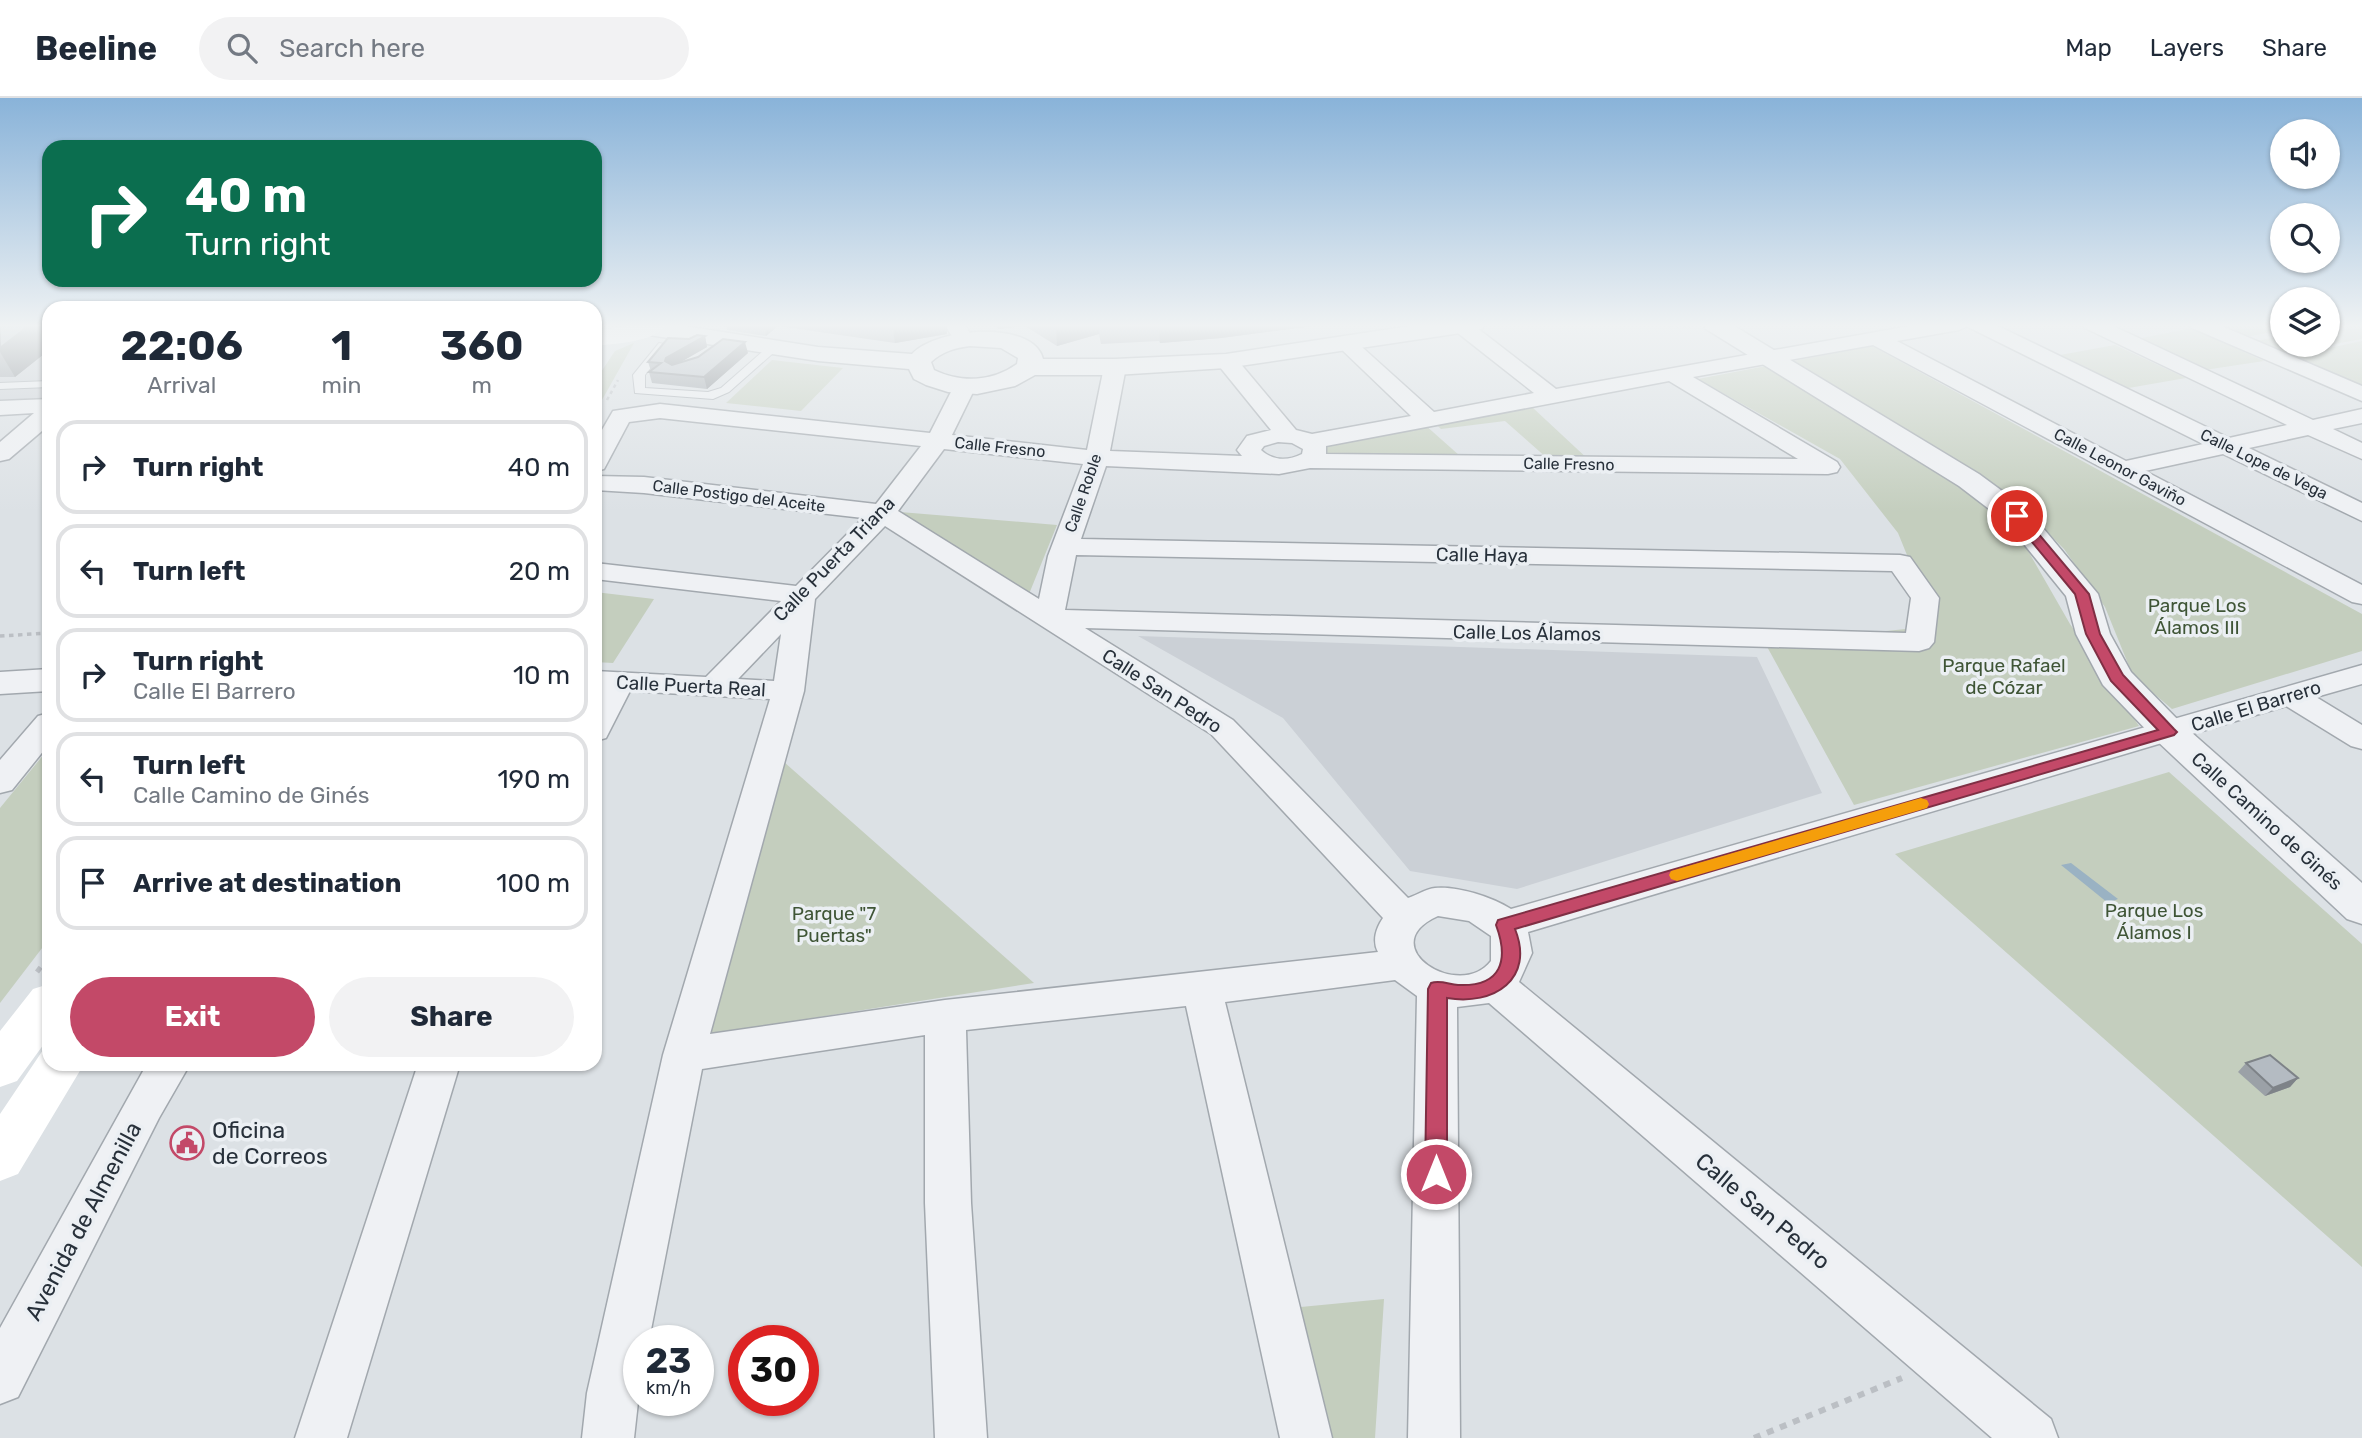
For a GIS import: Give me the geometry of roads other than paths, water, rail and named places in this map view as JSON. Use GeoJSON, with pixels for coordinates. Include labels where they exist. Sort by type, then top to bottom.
{"type":"FeatureCollection","features":[{"type":"Feature","properties":{"kind":"main road"},"geometry":{"type":"LineString","coordinates":[[0,1067],[42,1011]]}},
{"type":"Feature","properties":{"kind":"main road"},"geometry":{"type":"LineString","coordinates":[[0,1158],[56,1071]]}},
{"type":"Feature","properties":{"kind":"street","name":"Calle Puerta Triana"},"geometry":{"type":"LineString","coordinates":[[712,687],[883,513],[938,440],[965,387]]}},
{"type":"Feature","properties":{"kind":"street","name":"Calle Roble"},"geometry":{"type":"LineString","coordinates":[[1049,618],[1065,547],[1097,458],[1111,387]]}},
{"type":"Feature","properties":{"kind":"street"},"geometry":{"type":"LineString","coordinates":[[1248,387],[1302,446]]}},
{"type":"Feature","properties":{"kind":"street"},"geometry":{"type":"LineString","coordinates":[[1393,387],[1428,419]]}},
{"type":"Feature","properties":{"kind":"street"},"geometry":{"type":"LineString","coordinates":[[1540,387],[1554,398]]}},
{"type":"Feature","properties":{"kind":"street"},"geometry":{"type":"LineString","coordinates":[[1272,465],[1251,455],[1251,445],[1261,438],[1302,446],[1428,419],[1610,387]]}},
{"type":"Feature","properties":{"kind":"street","name":"Calle Fresno"},"geometry":{"type":"LineString","coordinates":[[602,451],[621,416],[660,411],[1097,458],[1292,466],[1302,446],[1828,467],[1693,387]]}},
{"type":"Feature","properties":{"kind":"street","name":"Calle Camino de Ginés"},"geometry":{"type":"LineString","coordinates":[[1816,387],[1969,480],[2017,516],[2082,594],[2093,634],[2116,677],[2169,732],[2362,908]]}},
{"type":"Feature","properties":{"kind":"street","name":"Calle Leonor Gaviño"},"geometry":{"type":"LineString","coordinates":[[1967,387],[2362,596]]}},
{"type":"Feature","properties":{"kind":"street","name":"Calle Lope de Vega"},"geometry":{"type":"LineString","coordinates":[[2105,387],[2362,513]]}},
{"type":"Feature","properties":{"kind":"street"},"geometry":{"type":"LineString","coordinates":[[2223,387],[2362,452]]}},
{"type":"Feature","properties":{"kind":"street"},"geometry":{"type":"LineString","coordinates":[[2345,387],[2362,394]]}},
{"type":"Feature","properties":{"kind":"street"},"geometry":{"type":"LineString","coordinates":[[1259,400],[1261,438]]}},
{"type":"Feature","properties":{"kind":"street"},"geometry":{"type":"LineString","coordinates":[[0,408],[42,406]]}},
{"type":"Feature","properties":{"kind":"street"},"geometry":{"type":"LineString","coordinates":[[2123,469],[2362,416]]}},
{"type":"Feature","properties":{"kind":"street"},"geometry":{"type":"LineString","coordinates":[[0,454],[42,419]]}},
{"type":"Feature","properties":{"kind":"street","name":"Calle Postigo del Aceite"},"geometry":{"type":"LineString","coordinates":[[602,483],[644,485],[883,513]]}},
{"type":"Feature","properties":{"kind":"street","name":"Calle San Pedro"},"geometry":{"type":"LineString","coordinates":[[883,513],[1222,727],[1403,916]]}},
{"type":"Feature","properties":{"kind":"street","name":"Calle Haya"},"geometry":{"type":"LineString","coordinates":[[1065,547],[1899,563]]}},
{"type":"Feature","properties":{"kind":"street","name":"Calle Los Álamos"},"geometry":{"type":"LineString","coordinates":[[1049,618],[1919,642],[1925,598],[1899,563]]}},
{"type":"Feature","properties":{"kind":"street"},"geometry":{"type":"LineString","coordinates":[[602,572],[801,595],[788,691],[684,1055],[613,1392],[608,1438]]}},
{"type":"Feature","properties":{"kind":"street"},"geometry":{"type":"LineString","coordinates":[[0,661],[42,658]]}},
{"type":"Feature","properties":{"kind":"street","name":"Calle El Barrero"},"geometry":{"type":"LineString","coordinates":[[1505,925],[2362,674]]}},
{"type":"Feature","properties":{"kind":"street"},"geometry":{"type":"LineString","coordinates":[[0,683],[42,680]]}},
{"type":"Feature","properties":{"kind":"street"},"geometry":{"type":"LineString","coordinates":[[602,702],[607,681]]}},
{"type":"Feature","properties":{"kind":"street","name":"Calle Puerta Real"},"geometry":{"type":"LineString","coordinates":[[607,681],[788,691]]}},
{"type":"Feature","properties":{"kind":"street"},"geometry":{"type":"LineString","coordinates":[[2290,695],[2362,739]]}},
{"type":"Feature","properties":{"kind":"street"},"geometry":{"type":"LineString","coordinates":[[0,782],[42,731]]}},
{"type":"Feature","properties":{"kind":"street"},"geometry":{"type":"LineString","coordinates":[[684,1055],[945,1016],[1202,989],[1419,976],[1459,992],[1480,990],[1494,985],[1507,973],[1513,959],[1512,943],[1505,925],[1482,911],[1456,902],[1435,902],[1417,907],[1403,916],[1394,928],[1392,943],[1419,976],[1434,1438]]}},
{"type":"Feature","properties":{"kind":"street","name":"Calle San Pedro"},"geometry":{"type":"LineString","coordinates":[[1494,985],[2032,1438]]}},
{"type":"Feature","properties":{"kind":"street"},"geometry":{"type":"LineString","coordinates":[[1202,989],[1306,1438]]}},
{"type":"Feature","properties":{"kind":"street"},"geometry":{"type":"LineString","coordinates":[[945,1016],[948,1203],[961,1438]]}},
{"type":"Feature","properties":{"kind":"street","name":"Avenida de Almenilla"},"geometry":{"type":"LineString","coordinates":[[0,1379],[144,1105],[165,1071]]}},
{"type":"Feature","properties":{"kind":"street"},"geometry":{"type":"LineString","coordinates":[[321,1438],[437,1071]]}},
{"type":"Feature","properties":{"kind":"lane"},"geometry":{"type":"LineString","coordinates":[[639,387],[639,391],[709,396],[729,387]]}},
{"type":"Feature","properties":{"kind":"water"},"geometry":{"type":"Polygon","coordinates":[[[2071,863],[2118,899],[2108,903],[2061,865],[2071,863]]]}},
{"type":"Feature","properties":{"kind":"place","name":"Oficina de Correos"},"geometry":{"type":"Point","coordinates":[187,1143]}},
{"type":"Feature","properties":{"kind":"park label","name":"Parque Los Álamos III"},"geometry":{"type":"Point","coordinates":[2197,616]}},
{"type":"Feature","properties":{"kind":"park label","name":"Parque Rafael de Cózar"},"geometry":{"type":"Point","coordinates":[2004,676]}},
{"type":"Feature","properties":{"kind":"park label","name":"Parque Los Álamos I"},"geometry":{"type":"Point","coordinates":[2154,921]}},
{"type":"Feature","properties":{"kind":"park label","name":"Parque \"7 Puertas\""},"geometry":{"type":"Point","coordinates":[834,924]}}]}
